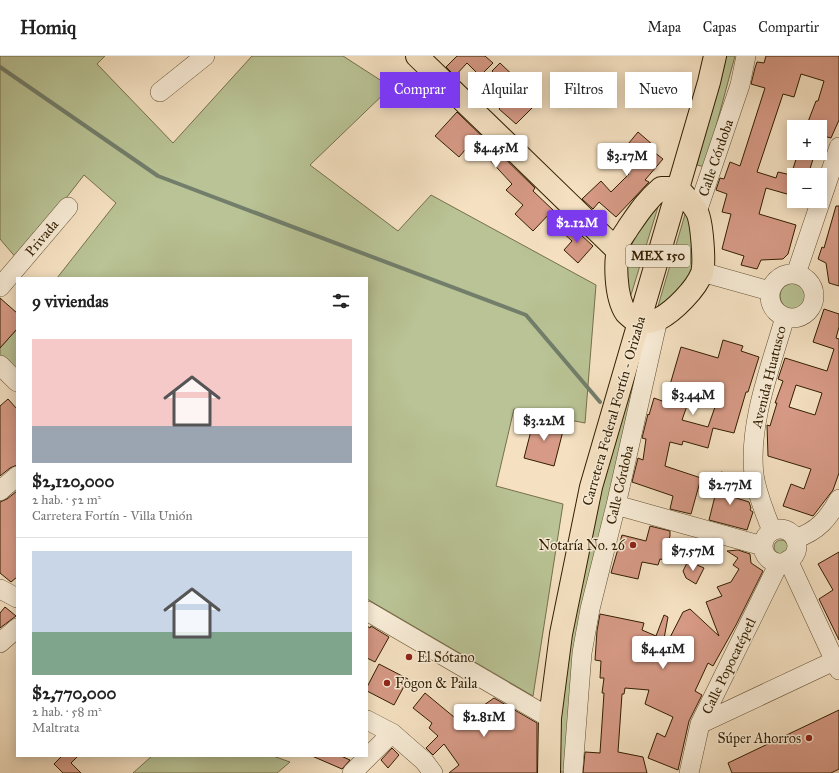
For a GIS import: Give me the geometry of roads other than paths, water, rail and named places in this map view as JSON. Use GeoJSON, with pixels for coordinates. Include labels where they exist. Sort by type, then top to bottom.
{"type":"FeatureCollection","features":[{"type":"Feature","properties":{"kind":"main road"},"geometry":{"type":"LineString","coordinates":[[417,56],[618,251]]}},
{"type":"Feature","properties":{"kind":"main road","name":"Carretera Federal Fortín - Orizaba"},"geometry":{"type":"LineString","coordinates":[[549,773],[550,718],[561,634],[591,488],[648,321],[678,188],[710,82],[715,56]]}},
{"type":"Feature","properties":{"kind":"main road"},"geometry":{"type":"LineString","coordinates":[[661,188],[678,188],[697,212],[702,241],[702,272],[689,293],[678,306],[648,321],[626,312],[619,293],[616,276],[618,251],[621,240],[650,198],[661,188]]}},
{"type":"Feature","properties":{"kind":"street"},"geometry":{"type":"LineString","coordinates":[[160,92],[205,56]]}},
{"type":"Feature","properties":{"kind":"street","name":"Calle Córdoba"},"geometry":{"type":"LineString","coordinates":[[697,212],[740,85],[746,56]]}},
{"type":"Feature","properties":{"kind":"street"},"geometry":{"type":"LineString","coordinates":[[796,274],[839,147]]}},
{"type":"Feature","properties":{"kind":"street","name":"Privada"},"geometry":{"type":"LineString","coordinates":[[0,287],[68,207]]}},
{"type":"Feature","properties":{"kind":"street"},"geometry":{"type":"LineString","coordinates":[[702,272],[770,291]]}},
{"type":"Feature","properties":{"kind":"street"},"geometry":{"type":"LineString","coordinates":[[789,274],[796,274],[808,281],[814,295],[813,302],[805,314],[799,317],[785,317],[779,314],[771,304],[770,291],[777,280],[789,274]]}},
{"type":"Feature","properties":{"kind":"street","name":"Avenida Huatusco"},"geometry":{"type":"LineString","coordinates":[[767,538],[754,475],[754,445],[757,416],[785,317]]}},
{"type":"Feature","properties":{"kind":"street","name":"Calle Córdoba"},"geometry":{"type":"LineString","coordinates":[[573,770],[584,646],[590,609],[616,506],[648,321]]}},
{"type":"Feature","properties":{"kind":"street"},"geometry":{"type":"LineString","coordinates":[[0,365],[16,381]]}},
{"type":"Feature","properties":{"kind":"street"},"geometry":{"type":"LineString","coordinates":[[0,491],[16,477]]}},
{"type":"Feature","properties":{"kind":"street"},"geometry":{"type":"LineString","coordinates":[[796,538],[808,534],[821,525],[839,499]]}},
{"type":"Feature","properties":{"kind":"street"},"geometry":{"type":"LineString","coordinates":[[616,506],[767,538],[782,529],[788,530],[796,538],[797,548],[795,553],[784,561],[770,559],[764,551],[767,538]]}},
{"type":"Feature","properties":{"kind":"street"},"geometry":{"type":"LineString","coordinates":[[700,724],[837,666],[784,561]]}},
{"type":"Feature","properties":{"kind":"street","name":"Calle Popocatépetl"},"geometry":{"type":"LineString","coordinates":[[689,773],[700,724],[784,561]]}},
{"type":"Feature","properties":{"kind":"street"},"geometry":{"type":"LineString","coordinates":[[368,611],[550,718]]}},
{"type":"Feature","properties":{"kind":"street"},"geometry":{"type":"LineString","coordinates":[[0,643],[16,629]]}},
{"type":"Feature","properties":{"kind":"street"},"geometry":{"type":"LineString","coordinates":[[368,721],[392,733],[424,761],[433,773]]}},
{"type":"Feature","properties":{"kind":"street"},"geometry":{"type":"LineString","coordinates":[[352,773],[392,733]]}},
{"type":"Feature","properties":{"kind":"waterway"},"geometry":{"type":"LineString","coordinates":[[0,67],[158,176],[526,315],[600,402]]}},
{"type":"Feature","properties":{"kind":"place","name":"Notaría No. 26"},"geometry":{"type":"Point","coordinates":[633,545]}},
{"type":"Feature","properties":{"kind":"place","name":"El Sótano"},"geometry":{"type":"Point","coordinates":[409,657]}},
{"type":"Feature","properties":{"kind":"place","name":"Fogon & Paila"},"geometry":{"type":"Point","coordinates":[387,683]}},
{"type":"Feature","properties":{"kind":"place","name":"Súper Ahorros"},"geometry":{"type":"Point","coordinates":[809,738]}}]}
